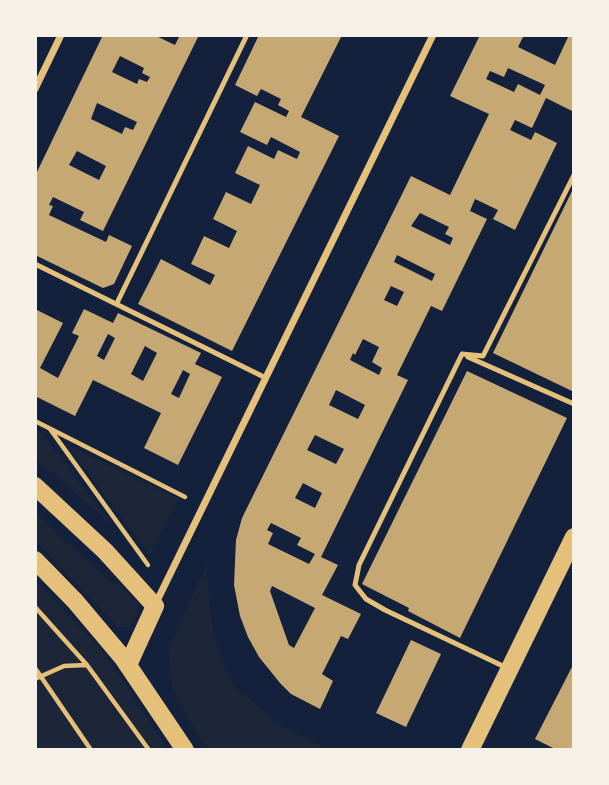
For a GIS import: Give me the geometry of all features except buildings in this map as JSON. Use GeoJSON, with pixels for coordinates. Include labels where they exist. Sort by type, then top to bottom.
{"type":"FeatureCollection","features":[{"type":"Feature","properties":{"kind":"main road"},"geometry":{"type":"LineString","coordinates":[[35,486],[105,551],[155,606],[128,665]]}},
{"type":"Feature","properties":{"kind":"main road"},"geometry":{"type":"LineString","coordinates":[[470,750],[574,537]]}},
{"type":"Feature","properties":{"kind":"main road"},"geometry":{"type":"LineString","coordinates":[[35,560],[94,623],[128,665],[185,750]]}},
{"type":"Feature","properties":{"kind":"street"},"geometry":{"type":"LineString","coordinates":[[35,89],[61,35]]}},
{"type":"Feature","properties":{"kind":"street"},"geometry":{"type":"LineString","coordinates":[[155,606],[432,35]]}},
{"type":"Feature","properties":{"kind":"lane"},"geometry":{"type":"LineString","coordinates":[[117,303],[247,35]]}},
{"type":"Feature","properties":{"kind":"lane"},"geometry":{"type":"LineString","coordinates":[[462,354],[482,356],[574,175]]}},
{"type":"Feature","properties":{"kind":"lane"},"geometry":{"type":"LineString","coordinates":[[35,264],[266,378]]}},
{"type":"Feature","properties":{"kind":"lane"},"geometry":{"type":"LineString","coordinates":[[462,354],[574,404]]}},
{"type":"Feature","properties":{"kind":"lane"},"geometry":{"type":"LineString","coordinates":[[462,354],[359,565],[355,584],[366,599],[385,610],[509,669]]}},
{"type":"Feature","properties":{"kind":"path"},"geometry":{"type":"LineString","coordinates":[[35,421],[185,497]]}},
{"type":"Feature","properties":{"kind":"path"},"geometry":{"type":"LineString","coordinates":[[50,429],[148,565]]}},
{"type":"Feature","properties":{"kind":"path"},"geometry":{"type":"LineString","coordinates":[[35,607],[87,665],[149,750]]}},
{"type":"Feature","properties":{"kind":"path"},"geometry":{"type":"LineString","coordinates":[[35,679],[64,666],[87,665]]}},
{"type":"Feature","properties":{"kind":"path"},"geometry":{"type":"LineString","coordinates":[[35,668],[91,750]]}},
{"type":"Feature","properties":{"kind":"shaded area"},"geometry":{"type":"Polygon","coordinates":[[[35,429],[40,431],[113,526],[35,459],[35,429]]]}},
{"type":"Feature","properties":{"kind":"shaded area"},"geometry":{"type":"Polygon","coordinates":[[[65,443],[179,499],[150,555],[65,443]]]}},
{"type":"Feature","properties":{"kind":"shaded area"},"geometry":{"type":"Polygon","coordinates":[[[35,511],[110,582],[120,585],[135,601],[137,616],[129,627],[118,627],[35,541],[35,511]]]}},
{"type":"Feature","properties":{"kind":"shaded area"},"geometry":{"type":"Polygon","coordinates":[[[208,562],[213,632],[223,664],[236,687],[277,723],[330,750],[207,750],[173,692],[168,649],[208,562]]]}},
{"type":"Feature","properties":{"kind":"shaded area"},"geometry":{"type":"Polygon","coordinates":[[[35,580],[91,638],[119,674],[168,750],[35,750],[35,580]]]}}]}
